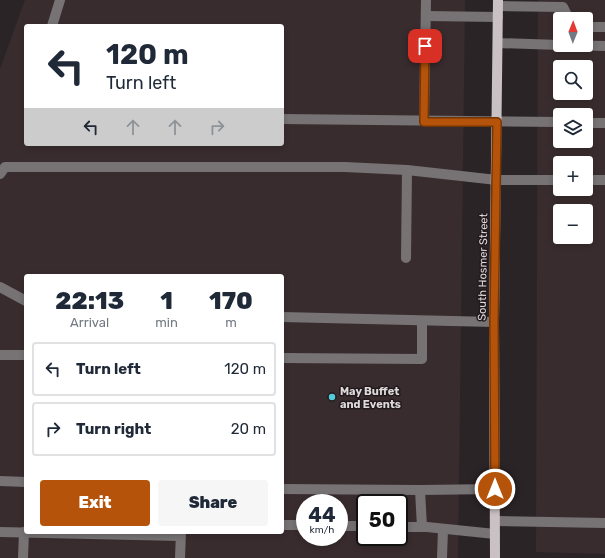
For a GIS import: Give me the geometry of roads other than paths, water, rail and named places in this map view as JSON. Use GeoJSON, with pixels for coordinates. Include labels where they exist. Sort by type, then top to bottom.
{"type":"FeatureCollection","features":[{"type":"Feature","properties":{"kind":"main road","name":"South Hosmer Street"},"geometry":{"type":"LineString","coordinates":[[495,558],[494,322],[497,180],[498,3]]}},
{"type":"Feature","properties":{"kind":"lane"},"geometry":{"type":"LineString","coordinates":[[53,24],[60,0]]}},
{"type":"Feature","properties":{"kind":"lane"},"geometry":{"type":"LineString","coordinates":[[424,122],[426,0]]}},
{"type":"Feature","properties":{"kind":"lane"},"geometry":{"type":"LineString","coordinates":[[498,3],[563,7],[566,12]]}},
{"type":"Feature","properties":{"kind":"lane"},"geometry":{"type":"LineString","coordinates":[[426,16],[498,17]]}},
{"type":"Feature","properties":{"kind":"lane"},"geometry":{"type":"LineString","coordinates":[[593,27],[605,27]]}},
{"type":"Feature","properties":{"kind":"lane"},"geometry":{"type":"LineString","coordinates":[[498,43],[553,45]]}},
{"type":"Feature","properties":{"kind":"lane"},"geometry":{"type":"LineString","coordinates":[[593,46],[605,46]]}},
{"type":"Feature","properties":{"kind":"lane"},"geometry":{"type":"LineString","coordinates":[[284,119],[424,122],[553,122]]}},
{"type":"Feature","properties":{"kind":"lane"},"geometry":{"type":"LineString","coordinates":[[593,122],[605,123]]}},
{"type":"Feature","properties":{"kind":"lane"},"geometry":{"type":"LineString","coordinates":[[0,174],[4,167],[345,167],[407,170],[497,180],[553,180]]}},
{"type":"Feature","properties":{"kind":"lane"},"geometry":{"type":"LineString","coordinates":[[406,258],[407,170]]}},
{"type":"Feature","properties":{"kind":"lane"},"geometry":{"type":"LineString","coordinates":[[593,180],[605,180]]}},
{"type":"Feature","properties":{"kind":"lane"},"geometry":{"type":"LineString","coordinates":[[0,287],[24,299]]}},
{"type":"Feature","properties":{"kind":"lane"},"geometry":{"type":"LineString","coordinates":[[284,317],[494,322]]}},
{"type":"Feature","properties":{"kind":"lane"},"geometry":{"type":"LineString","coordinates":[[284,358],[422,360],[422,321]]}},
{"type":"Feature","properties":{"kind":"lane"},"geometry":{"type":"LineString","coordinates":[[0,355],[24,355]]}},
{"type":"Feature","properties":{"kind":"lane"},"geometry":{"type":"LineString","coordinates":[[0,481],[24,482]]}},
{"type":"Feature","properties":{"kind":"lane"},"geometry":{"type":"LineString","coordinates":[[284,489],[495,489]]}},
{"type":"Feature","properties":{"kind":"lane"},"geometry":{"type":"LineString","coordinates":[[420,490],[422,527]]}},
{"type":"Feature","properties":{"kind":"lane"},"geometry":{"type":"LineString","coordinates":[[495,521],[605,523]]}},
{"type":"Feature","properties":{"kind":"lane"},"geometry":{"type":"LineString","coordinates":[[284,525],[296,525]]}},
{"type":"Feature","properties":{"kind":"lane"},"geometry":{"type":"LineString","coordinates":[[408,527],[495,534]]}},
{"type":"Feature","properties":{"kind":"lane"},"geometry":{"type":"LineString","coordinates":[[442,558],[443,529]]}},
{"type":"Feature","properties":{"kind":"lane"},"geometry":{"type":"LineString","coordinates":[[0,532],[24,532],[24,558]]}},
{"type":"Feature","properties":{"kind":"lane"},"geometry":{"type":"LineString","coordinates":[[180,534],[180,558]]}},
{"type":"Feature","properties":{"kind":"place","name":"May Buffet and Events"},"geometry":{"type":"Point","coordinates":[332,397]}}]}
